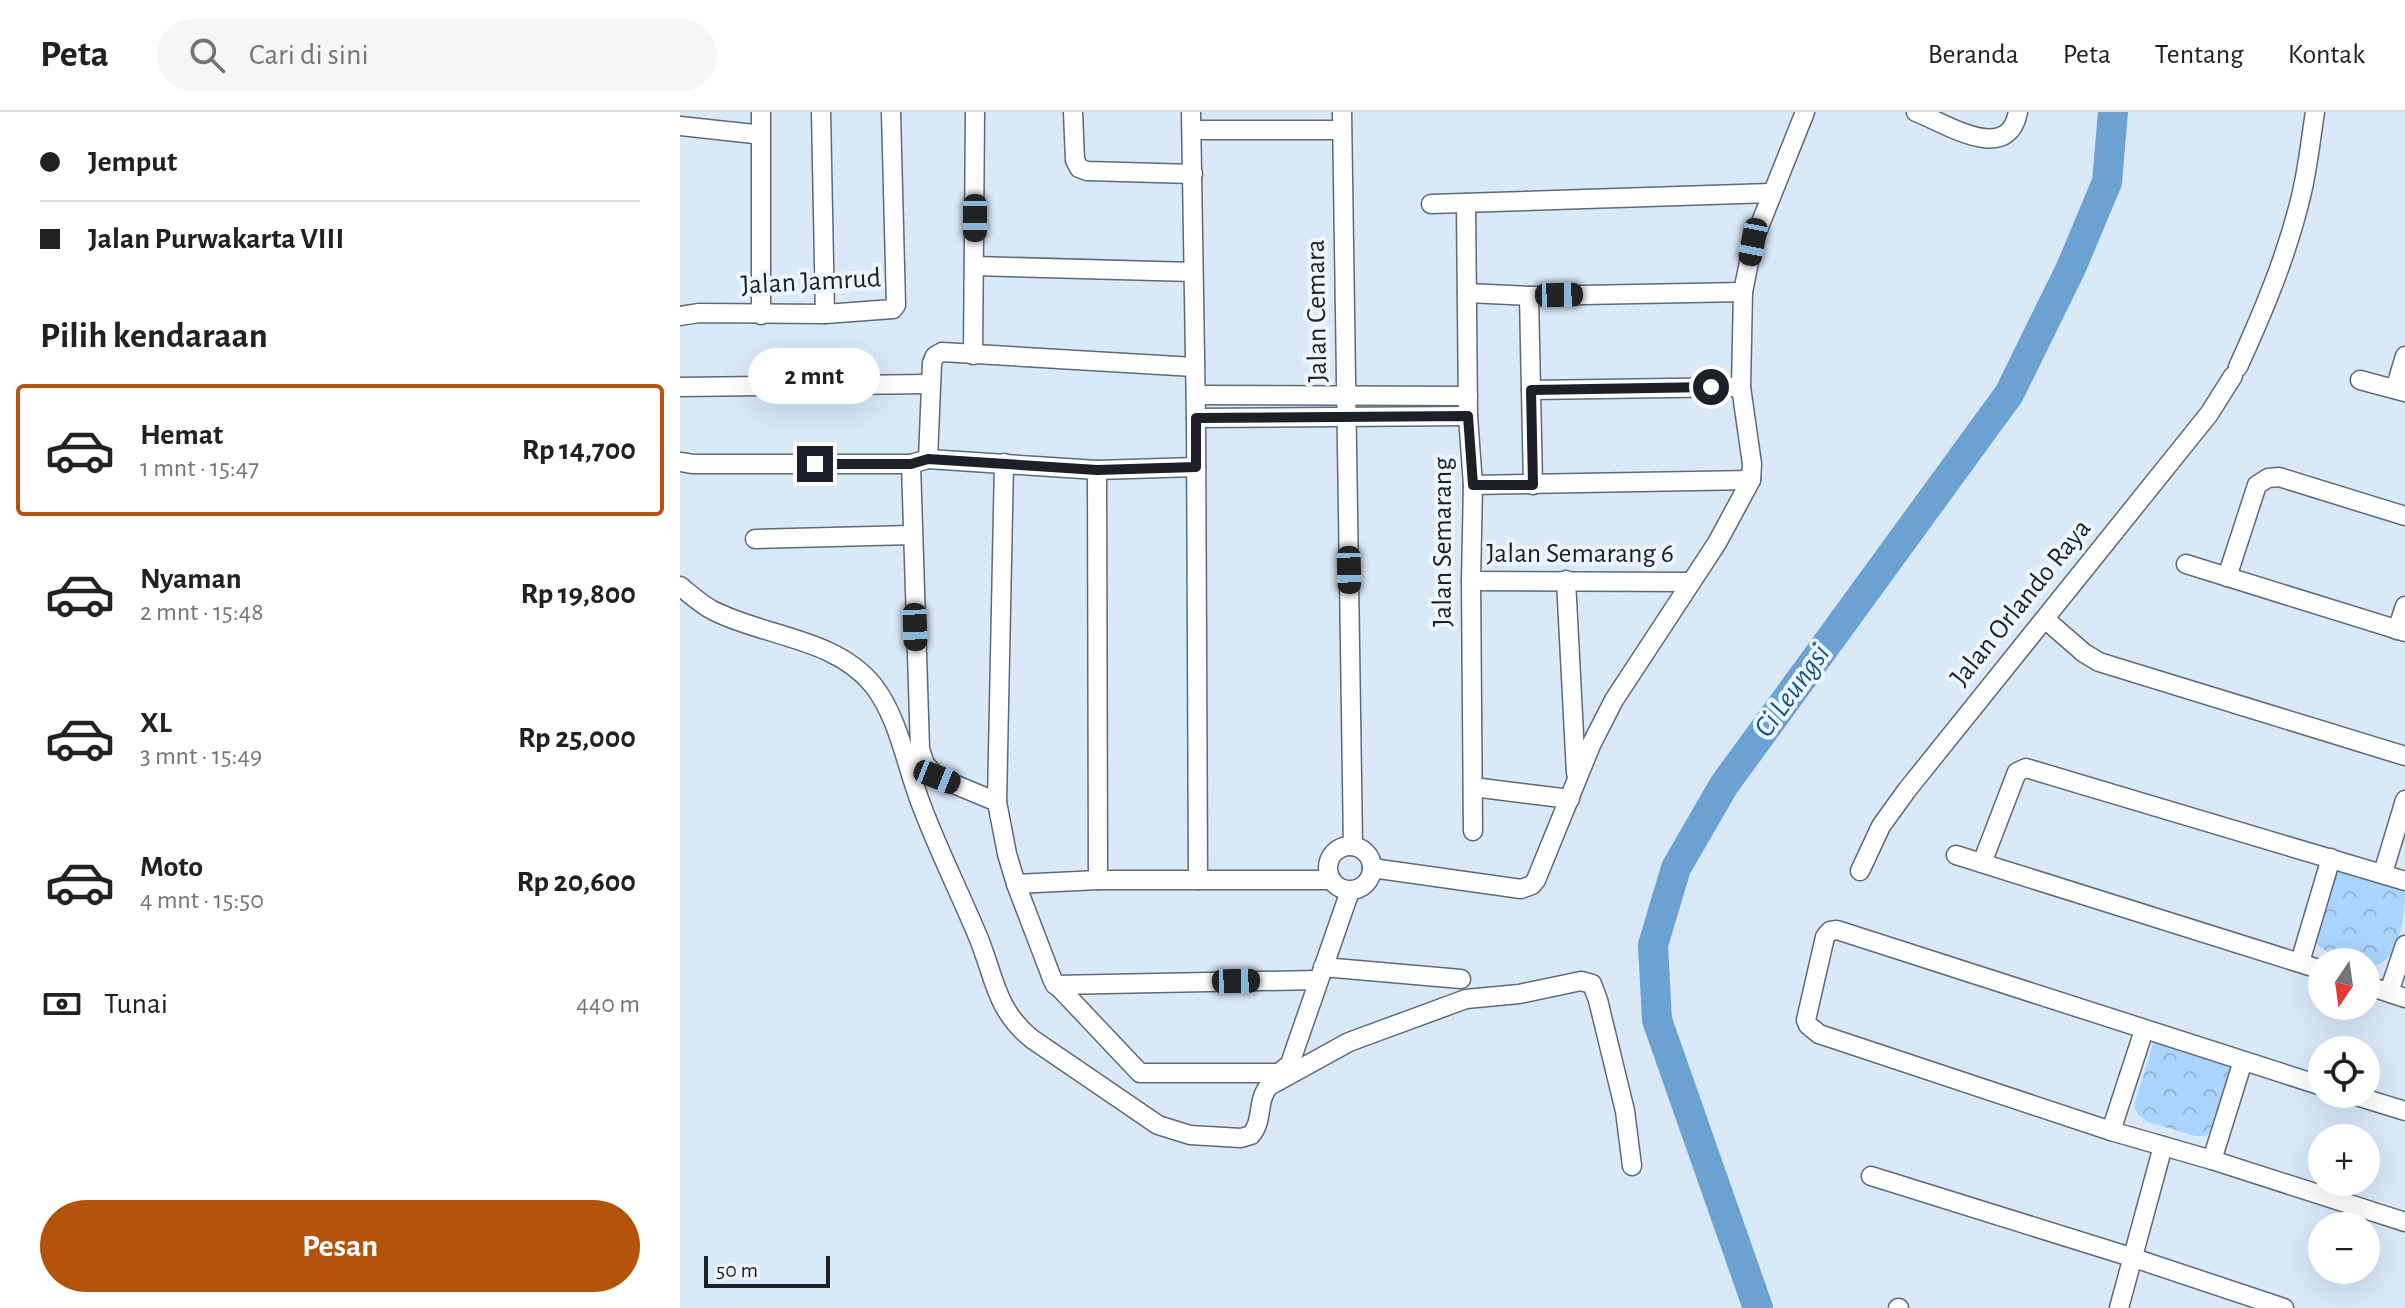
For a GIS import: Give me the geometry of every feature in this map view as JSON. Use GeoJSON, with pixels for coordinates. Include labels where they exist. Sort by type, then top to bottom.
{"type":"FeatureCollection","features":[{"type":"Feature","properties":{"kind":"street"},"geometry":{"type":"LineString","coordinates":[[761,112],[761,315]]}},
{"type":"Feature","properties":{"kind":"street"},"geometry":{"type":"LineString","coordinates":[[821,112],[825,314]]}},
{"type":"Feature","properties":{"kind":"street","name":"Jalan Jamrud"},"geometry":{"type":"LineString","coordinates":[[680,316],[699,313],[761,315],[891,311],[895,307],[891,112]]}},
{"type":"Feature","properties":{"kind":"street"},"geometry":{"type":"LineString","coordinates":[[973,355],[975,112]]}},
{"type":"Feature","properties":{"kind":"street"},"geometry":{"type":"LineString","coordinates":[[1073,112],[1075,160],[1079,168],[1087,171],[1193,174]]}},
{"type":"Feature","properties":{"kind":"street"},"geometry":{"type":"LineString","coordinates":[[1372,868],[1527,888],[1536,880],[1591,745],[1614,700],[1717,543],[1751,480],[1752,464],[1741,387],[1743,292],[1753,242],[1805,112]]}},
{"type":"Feature","properties":{"kind":"street"},"geometry":{"type":"LineString","coordinates":[[1916,112],[1982,139],[1996,140],[2009,135],[2016,124],[2018,112]]}},
{"type":"Feature","properties":{"kind":"street","name":"Jalan Orlando Raya"},"geometry":{"type":"LineString","coordinates":[[1860,871],[1881,826],[1907,790],[2209,414],[2236,371],[2287,247],[2302,191],[2315,112]]}},
{"type":"Feature","properties":{"kind":"street"},"geometry":{"type":"LineString","coordinates":[[1198,880],[1192,121],[1342,121]]}},
{"type":"Feature","properties":{"kind":"street","name":"Jalan Cemara"},"geometry":{"type":"LineString","coordinates":[[1342,121],[1353,846]]}},
{"type":"Feature","properties":{"kind":"street"},"geometry":{"type":"LineString","coordinates":[[680,126],[754,134]]}},
{"type":"Feature","properties":{"kind":"street"},"geometry":{"type":"LineString","coordinates":[[1431,204],[1771,193]]}},
{"type":"Feature","properties":{"kind":"street","name":"Jalan Semarang"},"geometry":{"type":"LineString","coordinates":[[1466,203],[1468,416],[1473,485],[1473,831]]}},
{"type":"Feature","properties":{"kind":"street"},"geometry":{"type":"LineString","coordinates":[[975,266],[1193,272]]}},
{"type":"Feature","properties":{"kind":"street"},"geometry":{"type":"LineString","coordinates":[[1467,293],[1529,296],[1743,292]]}},
{"type":"Feature","properties":{"kind":"street"},"geometry":{"type":"LineString","coordinates":[[1529,296],[1533,485]]}},
{"type":"Feature","properties":{"kind":"street"},"geometry":{"type":"LineString","coordinates":[[997,802],[937,777],[925,764],[920,749],[912,535],[919,461],[935,356],[942,352],[1194,367]]}},
{"type":"Feature","properties":{"kind":"street"},"geometry":{"type":"LineString","coordinates":[[2360,380],[2400,390],[2405,356]]}},
{"type":"Feature","properties":{"kind":"street"},"geometry":{"type":"LineString","coordinates":[[680,387],[929,384]]}},
{"type":"Feature","properties":{"kind":"street"},"geometry":{"type":"LineString","coordinates":[[1531,390],[1741,387]]}},
{"type":"Feature","properties":{"kind":"street"},"geometry":{"type":"LineString","coordinates":[[1196,395],[1468,396]]}},
{"type":"Feature","properties":{"kind":"street"},"geometry":{"type":"LineString","coordinates":[[1196,418],[1468,416]]}},
{"type":"Feature","properties":{"kind":"street"},"geometry":{"type":"LineString","coordinates":[[686,463],[919,461],[1097,470],[1196,467]]}},
{"type":"Feature","properties":{"kind":"street"},"geometry":{"type":"LineString","coordinates":[[1004,463],[997,802],[1016,884],[1055,985],[1140,1073],[1271,1074],[1286,1070],[1350,891]]}},
{"type":"Feature","properties":{"kind":"street"},"geometry":{"type":"LineString","coordinates":[[1097,470],[1098,880]]}},
{"type":"Feature","properties":{"kind":"street"},"geometry":{"type":"LineString","coordinates":[[2227,577],[2257,485],[2268,478],[2279,477],[2405,516]]}},
{"type":"Feature","properties":{"kind":"street"},"geometry":{"type":"LineString","coordinates":[[1473,485],[1751,480]]}},
{"type":"Feature","properties":{"kind":"street"},"geometry":{"type":"LineString","coordinates":[[755,539],[912,535]]}},
{"type":"Feature","properties":{"kind":"street"},"geometry":{"type":"LineString","coordinates":[[2186,564],[2401,631],[2405,606]]}},
{"type":"Feature","properties":{"kind":"street"},"geometry":{"type":"LineString","coordinates":[[1566,580],[1573,790]]}},
{"type":"Feature","properties":{"kind":"street","name":"Jalan Semarang 6"},"geometry":{"type":"LineString","coordinates":[[1471,581],[1689,582]]}},
{"type":"Feature","properties":{"kind":"street"},"geometry":{"type":"LineString","coordinates":[[680,586],[713,611],[813,645],[838,657],[854,666],[873,686],[890,717],[921,805],[980,941],[997,995],[1005,1010],[1015,1025],[1032,1039],[1158,1125],[1190,1135],[1241,1138],[1251,1135],[1260,1118],[1261,1099],[1269,1086],[1349,1042],[1466,999],[1519,994],[1581,981],[1592,984],[1598,1000],[1625,1111],[1632,1166]]}},
{"type":"Feature","properties":{"kind":"street"},"geometry":{"type":"LineString","coordinates":[[2045,619],[2099,662],[2405,756]]}},
{"type":"Feature","properties":{"kind":"street"},"geometry":{"type":"LineString","coordinates":[[1982,863],[2017,772],[2026,768],[2405,881]]}},
{"type":"Feature","properties":{"kind":"street"},"geometry":{"type":"LineString","coordinates":[[1473,787],[1573,790]]}},
{"type":"Feature","properties":{"kind":"street"},"geometry":{"type":"LineString","coordinates":[[2383,873],[2405,800]]}},
{"type":"Feature","properties":{"kind":"street"},"geometry":{"type":"LineString","coordinates":[[1353,846],[1369,857],[1372,868],[1370,880],[1361,888],[1350,891],[1339,888],[1330,880],[1327,868],[1330,857],[1338,849],[1353,846]]}},
{"type":"Feature","properties":{"kind":"street"},"geometry":{"type":"LineString","coordinates":[[1956,855],[2308,965]]}},
{"type":"Feature","properties":{"kind":"street"},"geometry":{"type":"LineString","coordinates":[[2300,962],[2331,858]]}},
{"type":"Feature","properties":{"kind":"street"},"geometry":{"type":"LineString","coordinates":[[1016,884],[1098,880],[1330,880]]}},
{"type":"Feature","properties":{"kind":"street"},"geometry":{"type":"LineString","coordinates":[[2308,1082],[1837,930],[1830,931],[1825,937],[1806,1020],[1813,1030],[2111,1131],[2405,1222]]}},
{"type":"Feature","properties":{"kind":"street"},"geometry":{"type":"LineString","coordinates":[[2397,995],[2405,945]]}},
{"type":"Feature","properties":{"kind":"street"},"geometry":{"type":"LineString","coordinates":[[1055,985],[1320,973],[1461,979]]}},
{"type":"Feature","properties":{"kind":"street"},"geometry":{"type":"LineString","coordinates":[[2111,1131],[2144,1030]]}},
{"type":"Feature","properties":{"kind":"street"},"geometry":{"type":"LineString","coordinates":[[2212,1160],[2243,1061]]}},
{"type":"Feature","properties":{"kind":"street"},"geometry":{"type":"LineString","coordinates":[[2380,1103],[2405,1111]]}},
{"type":"Feature","properties":{"kind":"street"},"geometry":{"type":"LineString","coordinates":[[2119,1308],[2163,1146]]}},
{"type":"Feature","properties":{"kind":"street"},"geometry":{"type":"LineString","coordinates":[[1871,1176],[2284,1308]]}},
{"type":"Feature","properties":{"kind":"green space"},"geometry":{"type":"Polygon","coordinates":[[[2341,866],[2405,888],[2399,936],[2388,958],[2380,964],[2380,948],[2322,948],[2313,941],[2331,872],[2341,866]]]}},
{"type":"Feature","properties":{"kind":"green space"},"geometry":{"type":"Polygon","coordinates":[[[2162,1037],[2224,1053],[2233,1068],[2215,1129],[2205,1136],[2148,1122],[2134,1106],[2153,1044],[2162,1037]]]}},
{"type":"Feature","properties":{"kind":"waterway","name":"Ci Leungsi"},"geometry":{"type":"LineString","coordinates":[[1758,1308],[1657,1020],[1653,945],[1676,868],[1724,785],[2009,394],[2071,268],[2107,182],[2113,112]]}},
{"type":"Feature","properties":{"kind":"route"},"geometry":{"type":"LineString","coordinates":[[815,464],[911,464],[928,459],[1097,470],[1196,467],[1196,418],[1468,416],[1473,485],[1533,485],[1531,390],[1711,387]]}}]}
